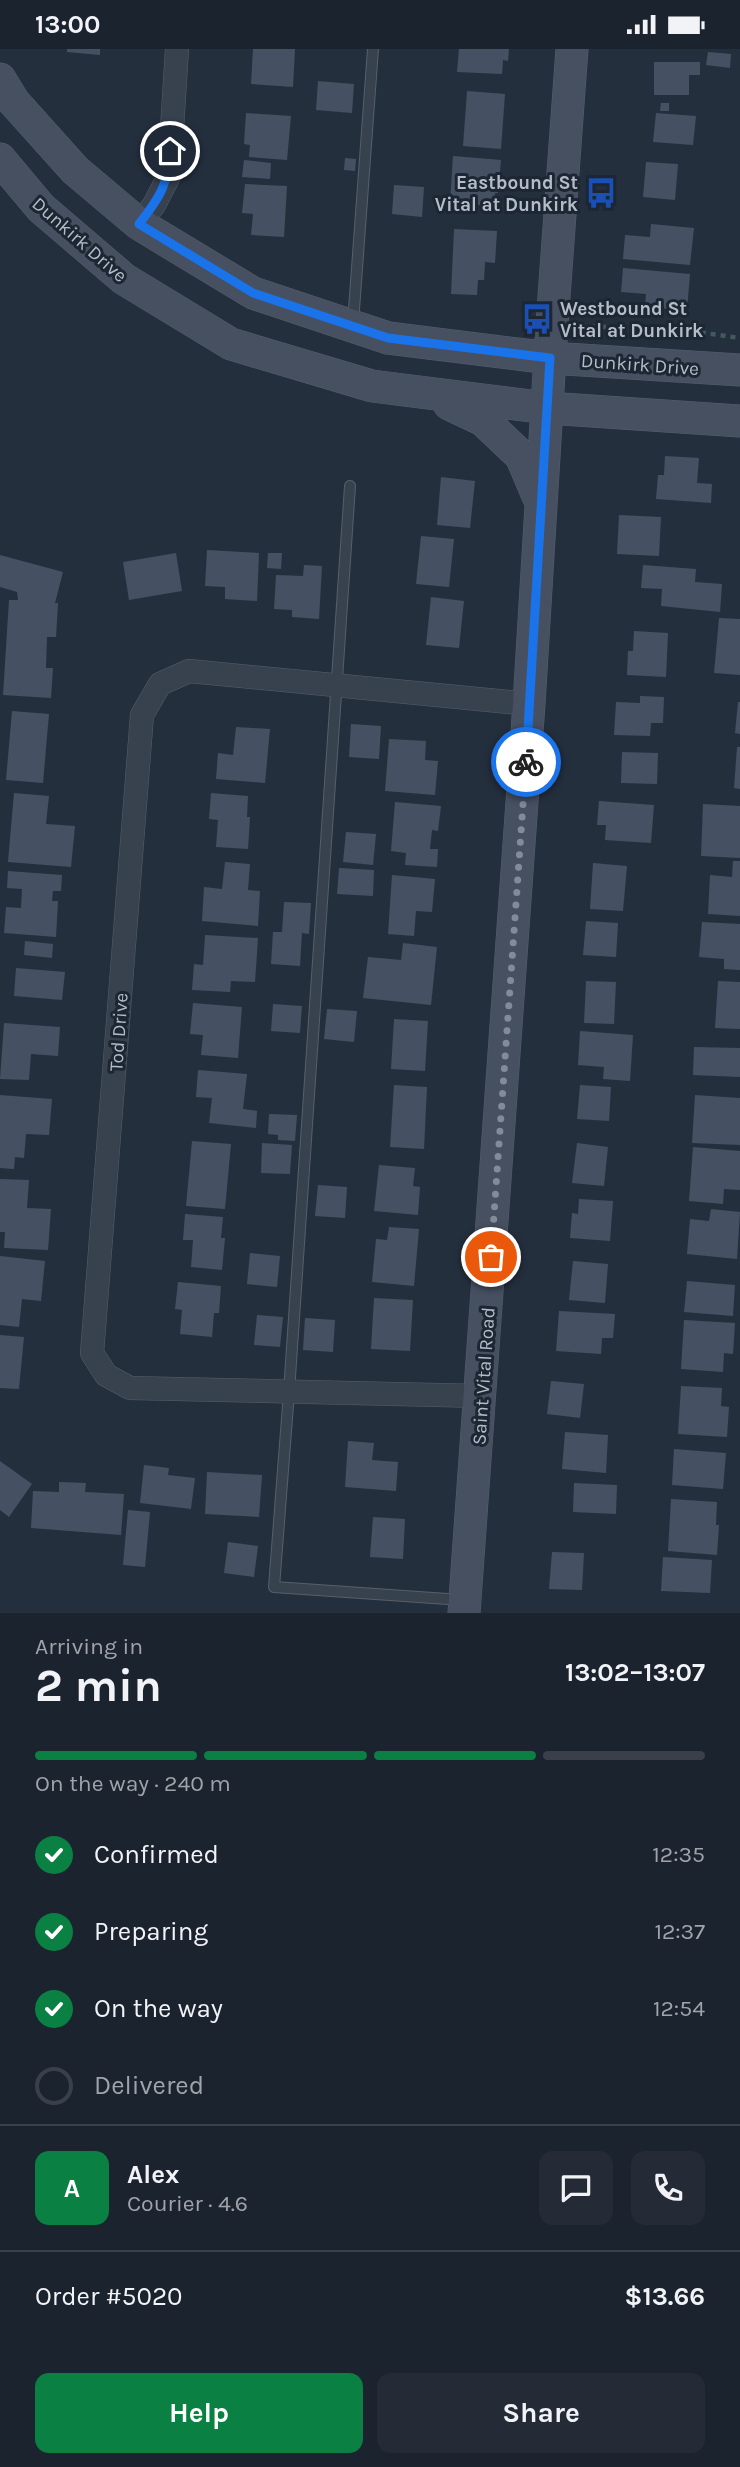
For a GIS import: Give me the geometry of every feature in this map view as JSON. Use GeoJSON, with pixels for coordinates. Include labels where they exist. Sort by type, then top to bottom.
{"type":"FeatureCollection","features":[{"type":"Feature","properties":{"kind":"main road","name":"Saint Vital Road"},"geometry":{"type":"LineString","coordinates":[[465,1607],[530,704],[552,324],[572,49]]}},
{"type":"Feature","properties":{"kind":"main road","name":"Dunkirk Drive"},"geometry":{"type":"LineString","coordinates":[[0,79],[14,101],[75,170],[139,224],[253,293],[388,338],[550,358],[740,370]]}},
{"type":"Feature","properties":{"kind":"main road","name":"Dunkirk Drive"},"geometry":{"type":"LineString","coordinates":[[0,159],[41,208],[124,279],[231,344],[372,386],[547,408],[740,421]]}},
{"type":"Feature","properties":{"kind":"main road"},"geometry":{"type":"LineString","coordinates":[[425,393],[483,420],[521,456],[541,504]]}},
{"type":"Feature","properties":{"kind":"street"},"geometry":{"type":"LineString","coordinates":[[139,224],[154,205],[169,176],[177,49]]}},
{"type":"Feature","properties":{"kind":"street","name":"Tod Drive"},"geometry":{"type":"LineString","coordinates":[[481,1396],[130,1388],[106,1375],[92,1353],[142,715],[160,684],[189,671],[530,704]]}},
{"type":"Feature","properties":{"kind":"lane"},"geometry":{"type":"LineString","coordinates":[[353,326],[373,49]]}},
{"type":"Feature","properties":{"kind":"lane"},"geometry":{"type":"LineString","coordinates":[[351,486],[274,1587],[465,1607]]}},
{"type":"Feature","properties":{"kind":"path"},"geometry":{"type":"LineString","coordinates":[[552,324],[683,330],[740,338]]}},
{"type":"Feature","properties":{"kind":"building"},"geometry":{"type":"Polygon","coordinates":[[[67,49],[100,49],[100,55],[67,52],[67,49]]]}},
{"type":"Feature","properties":{"kind":"building"},"geometry":{"type":"Polygon","coordinates":[[[253,49],[295,49],[293,87],[251,84],[253,49]]]}},
{"type":"Feature","properties":{"kind":"building"},"geometry":{"type":"Polygon","coordinates":[[[459,49],[509,49],[508,61],[503,60],[502,74],[457,72],[459,49]]]}},
{"type":"Feature","properties":{"kind":"building"},"geometry":{"type":"Polygon","coordinates":[[[708,52],[731,54],[730,68],[706,65],[708,52]]]}},
{"type":"Feature","properties":{"kind":"building"},"geometry":{"type":"Polygon","coordinates":[[[654,62],[700,62],[700,75],[689,75],[689,95],[654,95],[654,62]]]}},
{"type":"Feature","properties":{"kind":"building"},"geometry":{"type":"Polygon","coordinates":[[[318,81],[354,84],[352,113],[316,110],[318,81]]]}},
{"type":"Feature","properties":{"kind":"building"},"geometry":{"type":"Polygon","coordinates":[[[467,91],[505,94],[501,149],[463,146],[467,91]]]}},
{"type":"Feature","properties":{"kind":"building"},"geometry":{"type":"Polygon","coordinates":[[[661,103],[669,103],[669,111],[660,111],[661,103]]]}},
{"type":"Feature","properties":{"kind":"building"},"geometry":{"type":"Polygon","coordinates":[[[246,113],[291,116],[287,160],[249,157],[250,145],[244,144],[246,113]]]}},
{"type":"Feature","properties":{"kind":"building"},"geometry":{"type":"Polygon","coordinates":[[[656,113],[696,116],[693,145],[653,142],[656,113]]]}},
{"type":"Feature","properties":{"kind":"building"},"geometry":{"type":"Polygon","coordinates":[[[453,156],[501,160],[494,206],[450,203],[453,156]]]}},
{"type":"Feature","properties":{"kind":"building"},"geometry":{"type":"Polygon","coordinates":[[[345,158],[356,159],[355,171],[344,170],[345,158]]]}},
{"type":"Feature","properties":{"kind":"building"},"geometry":{"type":"Polygon","coordinates":[[[244,160],[271,163],[270,179],[242,177],[244,160]]]}},
{"type":"Feature","properties":{"kind":"building"},"geometry":{"type":"Polygon","coordinates":[[[646,162],[678,164],[675,200],[643,197],[646,162]]]}},
{"type":"Feature","properties":{"kind":"building"},"geometry":{"type":"Polygon","coordinates":[[[245,184],[287,186],[284,237],[251,235],[253,214],[242,213],[245,184]]]}},
{"type":"Feature","properties":{"kind":"building"},"geometry":{"type":"Polygon","coordinates":[[[394,185],[424,187],[422,217],[392,214],[394,185]]]}},
{"type":"Feature","properties":{"kind":"building"},"geometry":{"type":"Polygon","coordinates":[[[651,224],[694,228],[690,265],[623,259],[625,235],[650,237],[651,224]]]}},
{"type":"Feature","properties":{"kind":"building"},"geometry":{"type":"Polygon","coordinates":[[[454,229],[497,231],[495,263],[485,262],[484,280],[478,280],[477,295],[451,294],[454,229]]]}},
{"type":"Feature","properties":{"kind":"building"},"geometry":{"type":"Polygon","coordinates":[[[623,268],[690,274],[687,310],[645,307],[646,294],[621,292],[623,268]]]}},
{"type":"Feature","properties":{"kind":"building"},"geometry":{"type":"Polygon","coordinates":[[[665,456],[699,458],[697,483],[712,484],[711,503],[656,499],[658,475],[664,475],[665,456]]]}},
{"type":"Feature","properties":{"kind":"building"},"geometry":{"type":"Polygon","coordinates":[[[441,477],[475,481],[470,528],[437,525],[441,477]]]}},
{"type":"Feature","properties":{"kind":"building"},"geometry":{"type":"Polygon","coordinates":[[[619,515],[661,517],[659,556],[617,554],[619,515]]]}},
{"type":"Feature","properties":{"kind":"building"},"geometry":{"type":"Polygon","coordinates":[[[421,536],[454,539],[449,587],[416,584],[421,536]]]}},
{"type":"Feature","properties":{"kind":"building"},"geometry":{"type":"Polygon","coordinates":[[[207,550],[259,553],[257,601],[225,599],[225,587],[205,586],[207,550]]]}},
{"type":"Feature","properties":{"kind":"building"},"geometry":{"type":"Polygon","coordinates":[[[176,553],[182,591],[129,600],[123,562],[176,553]]]}},
{"type":"Feature","properties":{"kind":"building"},"geometry":{"type":"Polygon","coordinates":[[[268,553],[282,553],[281,569],[267,568],[268,553]]]}},
{"type":"Feature","properties":{"kind":"building"},"geometry":{"type":"Polygon","coordinates":[[[0,555],[63,572],[55,603],[58,603],[56,637],[47,637],[46,668],[53,668],[51,698],[3,695],[9,600],[18,600],[17,592],[0,587],[0,555]]]}},
{"type":"Feature","properties":{"kind":"building"},"geometry":{"type":"Polygon","coordinates":[[[304,565],[322,566],[319,619],[292,617],[292,610],[274,609],[276,575],[303,576],[304,565]]]}},
{"type":"Feature","properties":{"kind":"building"},"geometry":{"type":"Polygon","coordinates":[[[643,565],[696,569],[695,582],[722,584],[720,612],[661,606],[662,589],[641,588],[643,565]]]}},
{"type":"Feature","properties":{"kind":"building"},"geometry":{"type":"Polygon","coordinates":[[[431,597],[464,601],[459,648],[426,645],[431,597]]]}},
{"type":"Feature","properties":{"kind":"building"},"geometry":{"type":"Polygon","coordinates":[[[719,618],[740,619],[740,675],[714,673],[719,618]]]}},
{"type":"Feature","properties":{"kind":"building"},"geometry":{"type":"Polygon","coordinates":[[[634,631],[668,633],[666,677],[627,675],[628,651],[633,651],[634,631]]]}},
{"type":"Feature","properties":{"kind":"building"},"geometry":{"type":"Polygon","coordinates":[[[640,696],[664,697],[663,723],[651,723],[650,736],[614,735],[616,702],[640,703],[640,696]]]}},
{"type":"Feature","properties":{"kind":"building"},"geometry":{"type":"Polygon","coordinates":[[[740,702],[740,734],[735,733],[740,702]]]}},
{"type":"Feature","properties":{"kind":"building"},"geometry":{"type":"Polygon","coordinates":[[[12,711],[49,714],[43,783],[6,780],[12,711]]]}},
{"type":"Feature","properties":{"kind":"building"},"geometry":{"type":"Polygon","coordinates":[[[351,724],[381,726],[379,759],[349,757],[351,724]]]}},
{"type":"Feature","properties":{"kind":"building"},"geometry":{"type":"Polygon","coordinates":[[[236,727],[270,729],[265,783],[216,779],[218,753],[233,755],[236,727]]]}},
{"type":"Feature","properties":{"kind":"building"},"geometry":{"type":"Polygon","coordinates":[[[389,739],[426,741],[425,760],[438,761],[435,795],[385,791],[389,739]]]}},
{"type":"Feature","properties":{"kind":"building"},"geometry":{"type":"Polygon","coordinates":[[[737,747],[740,747],[740,789],[734,788],[737,747]]]}},
{"type":"Feature","properties":{"kind":"building"},"geometry":{"type":"Polygon","coordinates":[[[622,752],[658,753],[657,784],[621,783],[622,752]]]}},
{"type":"Feature","properties":{"kind":"building"},"geometry":{"type":"Polygon","coordinates":[[[14,793],[49,796],[46,824],[75,826],[71,867],[8,862],[14,793]]]}},
{"type":"Feature","properties":{"kind":"building"},"geometry":{"type":"Polygon","coordinates":[[[211,793],[248,796],[248,849],[216,847],[218,820],[209,819],[211,793]]]}},
{"type":"Feature","properties":{"kind":"building"},"geometry":{"type":"Polygon","coordinates":[[[599,801],[654,805],[651,843],[605,840],[606,825],[597,825],[599,801]]]}},
{"type":"Feature","properties":{"kind":"building"},"geometry":{"type":"Polygon","coordinates":[[[395,802],[441,806],[438,831],[432,830],[430,849],[438,849],[437,867],[405,865],[406,853],[391,851],[395,802]]]}},
{"type":"Feature","properties":{"kind":"building"},"geometry":{"type":"Polygon","coordinates":[[[703,804],[740,806],[740,858],[701,856],[703,804]]]}},
{"type":"Feature","properties":{"kind":"building"},"geometry":{"type":"Polygon","coordinates":[[[346,832],[376,834],[373,865],[343,862],[346,832]]]}},
{"type":"Feature","properties":{"kind":"building"},"geometry":{"type":"Polygon","coordinates":[[[733,861],[740,861],[740,916],[708,914],[710,875],[732,877],[733,861]]]}},
{"type":"Feature","properties":{"kind":"building"},"geometry":{"type":"Polygon","coordinates":[[[225,862],[250,864],[248,890],[260,891],[258,926],[202,921],[204,887],[222,889],[225,862]]]}},
{"type":"Feature","properties":{"kind":"building"},"geometry":{"type":"Polygon","coordinates":[[[593,863],[627,866],[623,911],[590,909],[593,863]]]}},
{"type":"Feature","properties":{"kind":"building"},"geometry":{"type":"Polygon","coordinates":[[[339,868],[374,870],[373,896],[337,894],[339,868]]]}},
{"type":"Feature","properties":{"kind":"building"},"geometry":{"type":"Polygon","coordinates":[[[8,871],[62,875],[61,891],[53,891],[52,901],[58,901],[56,937],[4,933],[6,907],[21,908],[22,889],[7,888],[8,871]]]}},
{"type":"Feature","properties":{"kind":"building"},"geometry":{"type":"Polygon","coordinates":[[[392,875],[435,879],[432,912],[416,911],[414,936],[388,934],[392,875]]]}},
{"type":"Feature","properties":{"kind":"building"},"geometry":{"type":"Polygon","coordinates":[[[284,902],[311,903],[309,934],[302,933],[300,966],[271,964],[273,932],[282,932],[284,902]]]}},
{"type":"Feature","properties":{"kind":"building"},"geometry":{"type":"Polygon","coordinates":[[[586,921],[618,923],[616,957],[583,955],[586,921]]]}},
{"type":"Feature","properties":{"kind":"building"},"geometry":{"type":"Polygon","coordinates":[[[702,922],[740,924],[740,970],[724,969],[724,959],[699,957],[702,922]]]}},
{"type":"Feature","properties":{"kind":"building"},"geometry":{"type":"Polygon","coordinates":[[[205,935],[258,938],[255,982],[231,981],[230,992],[192,990],[194,964],[203,965],[205,935]]]}},
{"type":"Feature","properties":{"kind":"building"},"geometry":{"type":"Polygon","coordinates":[[[25,941],[53,944],[52,958],[24,955],[25,941]]]}},
{"type":"Feature","properties":{"kind":"building"},"geometry":{"type":"Polygon","coordinates":[[[403,943],[437,947],[431,1005],[363,998],[368,957],[401,960],[403,943]]]}},
{"type":"Feature","properties":{"kind":"building"},"geometry":{"type":"Polygon","coordinates":[[[16,968],[65,972],[62,1000],[14,996],[16,968]]]}},
{"type":"Feature","properties":{"kind":"building"},"geometry":{"type":"Polygon","coordinates":[[[586,981],[616,982],[614,1024],[584,1023],[586,981]]]}},
{"type":"Feature","properties":{"kind":"building"},"geometry":{"type":"Polygon","coordinates":[[[718,981],[740,982],[740,1029],[715,1028],[718,981]]]}},
{"type":"Feature","properties":{"kind":"building"},"geometry":{"type":"Polygon","coordinates":[[[193,1003],[242,1007],[238,1058],[201,1055],[203,1035],[190,1034],[193,1003]]]}},
{"type":"Feature","properties":{"kind":"building"},"geometry":{"type":"Polygon","coordinates":[[[273,1004],[302,1006],[300,1033],[271,1031],[273,1004]]]}},
{"type":"Feature","properties":{"kind":"building"},"geometry":{"type":"Polygon","coordinates":[[[327,1009],[357,1011],[354,1042],[324,1039],[327,1009]]]}},
{"type":"Feature","properties":{"kind":"building"},"geometry":{"type":"Polygon","coordinates":[[[394,1019],[428,1021],[425,1071],[391,1069],[394,1019]]]}},
{"type":"Feature","properties":{"kind":"building"},"geometry":{"type":"Polygon","coordinates":[[[4,1023],[60,1027],[58,1056],[31,1054],[29,1080],[0,1079],[4,1023]]]}},
{"type":"Feature","properties":{"kind":"building"},"geometry":{"type":"Polygon","coordinates":[[[580,1031],[633,1035],[630,1081],[603,1079],[604,1067],[578,1065],[580,1031]]]}},
{"type":"Feature","properties":{"kind":"building"},"geometry":{"type":"Polygon","coordinates":[[[694,1047],[740,1048],[740,1077],[693,1075],[694,1047]]]}},
{"type":"Feature","properties":{"kind":"building"},"geometry":{"type":"Polygon","coordinates":[[[198,1070],[247,1074],[243,1109],[257,1111],[256,1128],[209,1123],[212,1098],[196,1097],[198,1070]]]}},
{"type":"Feature","properties":{"kind":"building"},"geometry":{"type":"Polygon","coordinates":[[[394,1085],[427,1087],[424,1149],[390,1147],[394,1085]]]}},
{"type":"Feature","properties":{"kind":"building"},"geometry":{"type":"Polygon","coordinates":[[[580,1085],[611,1087],[609,1121],[577,1119],[580,1085]]]}},
{"type":"Feature","properties":{"kind":"building"},"geometry":{"type":"Polygon","coordinates":[[[0,1095],[52,1099],[49,1135],[26,1134],[24,1158],[15,1157],[14,1169],[0,1168],[0,1095]]]}},
{"type":"Feature","properties":{"kind":"building"},"geometry":{"type":"Polygon","coordinates":[[[695,1095],[740,1098],[740,1145],[692,1143],[695,1095]]]}},
{"type":"Feature","properties":{"kind":"building"},"geometry":{"type":"Polygon","coordinates":[[[269,1114],[297,1115],[295,1141],[278,1140],[278,1135],[268,1134],[269,1114]]]}},
{"type":"Feature","properties":{"kind":"building"},"geometry":{"type":"Polygon","coordinates":[[[192,1141],[231,1144],[225,1209],[186,1206],[192,1141]]]}},
{"type":"Feature","properties":{"kind":"building"},"geometry":{"type":"Polygon","coordinates":[[[262,1143],[292,1145],[290,1174],[261,1173],[262,1143]]]}},
{"type":"Feature","properties":{"kind":"building"},"geometry":{"type":"Polygon","coordinates":[[[577,1143],[608,1147],[604,1186],[572,1183],[577,1143]]]}},
{"type":"Feature","properties":{"kind":"building"},"geometry":{"type":"Polygon","coordinates":[[[693,1147],[740,1151],[740,1190],[724,1189],[723,1204],[689,1201],[693,1147]]]}},
{"type":"Feature","properties":{"kind":"building"},"geometry":{"type":"Polygon","coordinates":[[[379,1165],[415,1168],[413,1186],[420,1187],[418,1215],[374,1211],[379,1165]]]}},
{"type":"Feature","properties":{"kind":"building"},"geometry":{"type":"Polygon","coordinates":[[[0,1179],[29,1180],[27,1208],[51,1209],[48,1250],[4,1248],[5,1232],[0,1232],[0,1179]]]}},
{"type":"Feature","properties":{"kind":"building"},"geometry":{"type":"Polygon","coordinates":[[[318,1185],[347,1187],[345,1218],[315,1216],[318,1185]]]}},
{"type":"Feature","properties":{"kind":"building"},"geometry":{"type":"Polygon","coordinates":[[[579,1199],[613,1201],[610,1241],[570,1238],[572,1213],[578,1214],[579,1199]]]}},
{"type":"Feature","properties":{"kind":"building"},"geometry":{"type":"Polygon","coordinates":[[[711,1209],[740,1212],[737,1259],[687,1254],[690,1219],[709,1221],[711,1209]]]}},
{"type":"Feature","properties":{"kind":"building"},"geometry":{"type":"Polygon","coordinates":[[[185,1214],[223,1217],[221,1238],[225,1238],[222,1270],[191,1267],[193,1240],[183,1240],[185,1214]]]}},
{"type":"Feature","properties":{"kind":"building"},"geometry":{"type":"Polygon","coordinates":[[[389,1227],[419,1229],[414,1286],[372,1282],[376,1239],[387,1240],[389,1227]]]}},
{"type":"Feature","properties":{"kind":"building"},"geometry":{"type":"Polygon","coordinates":[[[250,1253],[280,1256],[277,1287],[247,1284],[250,1253]]]}},
{"type":"Feature","properties":{"kind":"building"},"geometry":{"type":"Polygon","coordinates":[[[0,1256],[45,1261],[41,1301],[22,1299],[19,1327],[0,1325],[0,1256]]]}},
{"type":"Feature","properties":{"kind":"building"},"geometry":{"type":"Polygon","coordinates":[[[573,1261],[608,1264],[605,1303],[569,1300],[573,1261]]]}},
{"type":"Feature","properties":{"kind":"building"},"geometry":{"type":"Polygon","coordinates":[[[687,1281],[735,1285],[733,1316],[684,1312],[687,1281]]]}},
{"type":"Feature","properties":{"kind":"building"},"geometry":{"type":"Polygon","coordinates":[[[178,1282],[221,1286],[219,1313],[214,1313],[212,1337],[180,1334],[182,1310],[175,1309],[178,1282]]]}},
{"type":"Feature","properties":{"kind":"building"},"geometry":{"type":"Polygon","coordinates":[[[374,1298],[413,1300],[410,1351],[371,1349],[374,1298]]]}},
{"type":"Feature","properties":{"kind":"building"},"geometry":{"type":"Polygon","coordinates":[[[559,1311],[615,1314],[613,1338],[602,1338],[601,1354],[556,1351],[559,1311]]]}},
{"type":"Feature","properties":{"kind":"building"},"geometry":{"type":"Polygon","coordinates":[[[257,1315],[283,1317],[280,1347],[254,1345],[257,1315]]]}},
{"type":"Feature","properties":{"kind":"building"},"geometry":{"type":"Polygon","coordinates":[[[305,1318],[335,1320],[333,1352],[303,1350],[305,1318]]]}},
{"type":"Feature","properties":{"kind":"building"},"geometry":{"type":"Polygon","coordinates":[[[684,1320],[735,1323],[733,1354],[724,1353],[723,1372],[681,1369],[684,1320]]]}},
{"type":"Feature","properties":{"kind":"building"},"geometry":{"type":"Polygon","coordinates":[[[0,1335],[24,1337],[19,1389],[0,1388],[0,1335]]]}},
{"type":"Feature","properties":{"kind":"building"},"geometry":{"type":"Polygon","coordinates":[[[551,1381],[584,1384],[580,1418],[547,1414],[551,1381]]]}},
{"type":"Feature","properties":{"kind":"building"},"geometry":{"type":"Polygon","coordinates":[[[681,1386],[722,1388],[721,1406],[729,1407],[727,1437],[678,1434],[681,1386]]]}},
{"type":"Feature","properties":{"kind":"building"},"geometry":{"type":"Polygon","coordinates":[[[565,1432],[608,1435],[606,1473],[562,1469],[565,1432]]]}},
{"type":"Feature","properties":{"kind":"building"},"geometry":{"type":"Polygon","coordinates":[[[348,1441],[374,1443],[372,1460],[398,1462],[396,1491],[345,1487],[348,1441]]]}},
{"type":"Feature","properties":{"kind":"building"},"geometry":{"type":"Polygon","coordinates":[[[674,1449],[726,1453],[723,1489],[672,1485],[674,1449]]]}},
{"type":"Feature","properties":{"kind":"building"},"geometry":{"type":"Polygon","coordinates":[[[0,1461],[32,1484],[9,1517],[0,1510],[0,1461]]]}},
{"type":"Feature","properties":{"kind":"building"},"geometry":{"type":"Polygon","coordinates":[[[144,1465],[169,1468],[168,1475],[195,1478],[191,1509],[140,1503],[144,1465]]]}},
{"type":"Feature","properties":{"kind":"building"},"geometry":{"type":"Polygon","coordinates":[[[207,1472],[262,1475],[259,1517],[205,1514],[207,1472]]]}},
{"type":"Feature","properties":{"kind":"building"},"geometry":{"type":"Polygon","coordinates":[[[59,1482],[86,1483],[85,1492],[124,1494],[121,1535],[31,1528],[33,1491],[59,1492],[59,1482]]]}},
{"type":"Feature","properties":{"kind":"building"},"geometry":{"type":"Polygon","coordinates":[[[574,1483],[617,1485],[616,1514],[573,1512],[574,1483]]]}},
{"type":"Feature","properties":{"kind":"building"},"geometry":{"type":"Polygon","coordinates":[[[671,1499],[717,1502],[717,1555],[668,1551],[671,1499]]]}},
{"type":"Feature","properties":{"kind":"building"},"geometry":{"type":"Polygon","coordinates":[[[128,1510],[150,1512],[145,1567],[123,1565],[128,1510]]]}},
{"type":"Feature","properties":{"kind":"building"},"geometry":{"type":"Polygon","coordinates":[[[373,1517],[405,1519],[403,1559],[370,1557],[373,1517]]]}},
{"type":"Feature","properties":{"kind":"building"},"geometry":{"type":"Polygon","coordinates":[[[228,1542],[258,1546],[254,1577],[224,1573],[228,1542]]]}},
{"type":"Feature","properties":{"kind":"building"},"geometry":{"type":"Polygon","coordinates":[[[552,1552],[584,1553],[582,1590],[549,1589],[552,1552]]]}},
{"type":"Feature","properties":{"kind":"building"},"geometry":{"type":"Polygon","coordinates":[[[663,1557],[712,1560],[710,1593],[661,1591],[663,1557]]]}},
{"type":"Feature","properties":{"kind":"way so far"},"geometry":{"type":"LineString","coordinates":[[491,1257],[526,762]]}},
{"type":"Feature","properties":{"kind":"place","name":"Eastbound St Vital at Dunkirk"},"geometry":{"type":"Point","coordinates":[601,193]}},
{"type":"Feature","properties":{"kind":"place","name":"Westbound St Vital at Dunkirk"},"geometry":{"type":"Point","coordinates":[537,319]}},
{"type":"Feature","properties":{"kind":"route"},"geometry":{"type":"LineString","coordinates":[[170,151],[169,176],[154,205],[139,224],[253,293],[388,338],[550,358],[526,762]]}}]}
